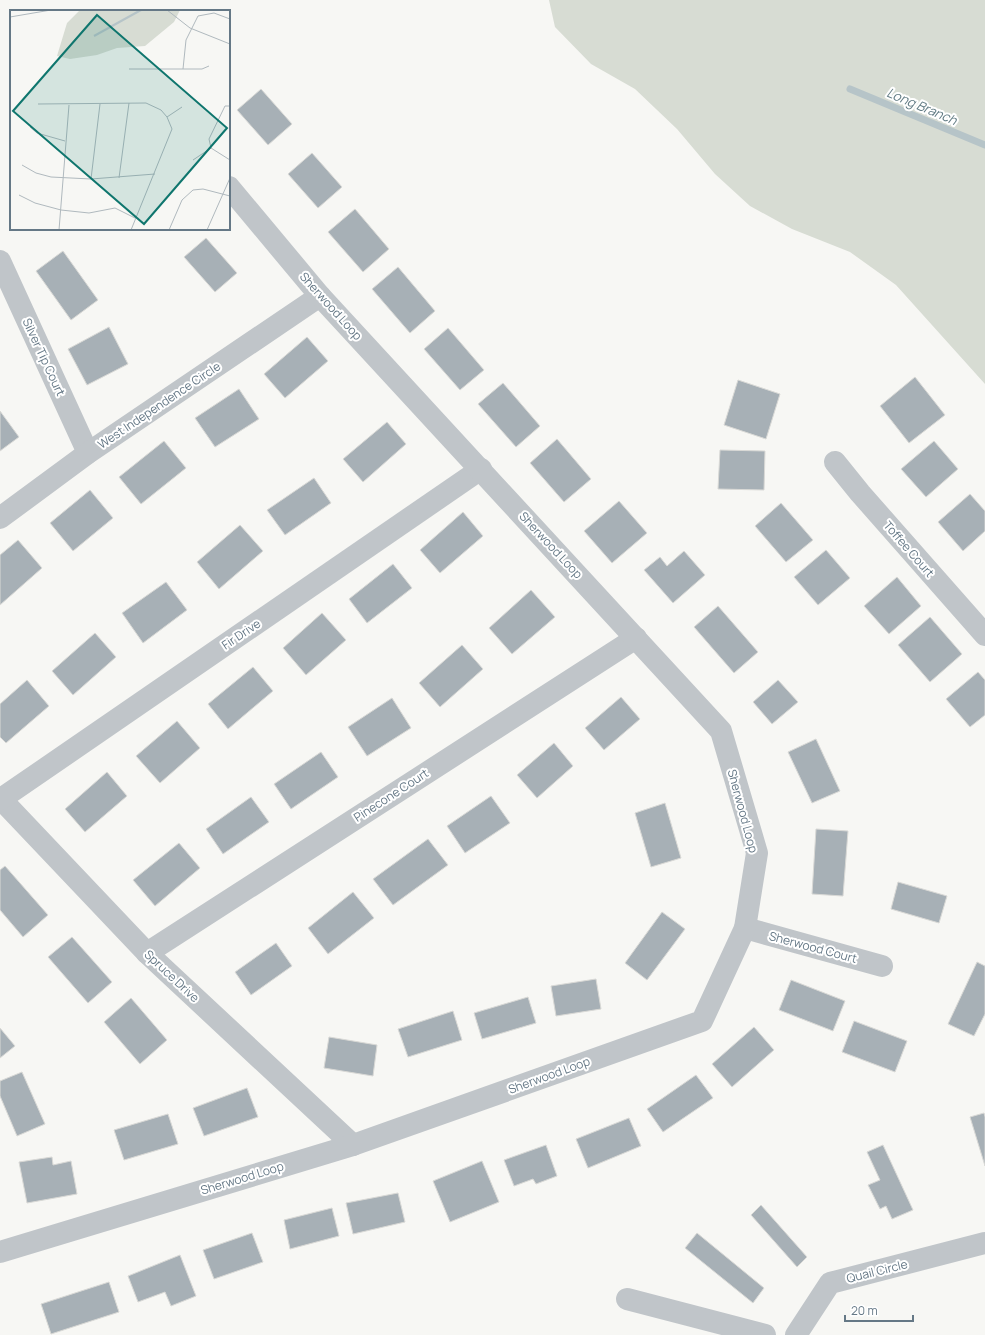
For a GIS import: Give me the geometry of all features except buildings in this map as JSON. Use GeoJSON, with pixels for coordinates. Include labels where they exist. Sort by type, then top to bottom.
{"type":"FeatureCollection","features":[{"type":"Feature","properties":{"kind":"street","name":"Sherwood Loop"},"geometry":{"type":"LineString","coordinates":[[0,1252],[353,1145],[702,1021],[744,928],[757,853],[721,731],[320,296],[230,188]]}},
{"type":"Feature","properties":{"kind":"street","name":"Silver Tip Court"},"geometry":{"type":"LineString","coordinates":[[0,261],[88,453]]}},
{"type":"Feature","properties":{"kind":"street","name":"West Independence Circle"},"geometry":{"type":"LineString","coordinates":[[0,518],[88,453],[320,296]]}},
{"type":"Feature","properties":{"kind":"street","name":"Toffee Court"},"geometry":{"type":"LineString","coordinates":[[834,462],[985,635]]}},
{"type":"Feature","properties":{"kind":"street","name":"Fir Drive"},"geometry":{"type":"LineString","coordinates":[[0,798],[481,469]]}},
{"type":"Feature","properties":{"kind":"street","name":"Pinecone Court"},"geometry":{"type":"LineString","coordinates":[[147,953],[636,638]]}},
{"type":"Feature","properties":{"kind":"street","name":"Spruce Drive"},"geometry":{"type":"LineString","coordinates":[[0,798],[147,953],[353,1145]]}},
{"type":"Feature","properties":{"kind":"street","name":"Sherwood Court"},"geometry":{"type":"LineString","coordinates":[[744,928],[882,966]]}},
{"type":"Feature","properties":{"kind":"street","name":"Quail Circle"},"geometry":{"type":"LineString","coordinates":[[796,1335],[830,1283],[985,1243]]}},
{"type":"Feature","properties":{"kind":"street"},"geometry":{"type":"LineString","coordinates":[[627,1299],[765,1335]]}},
{"type":"Feature","properties":{"kind":"shaded area"},"geometry":{"type":"Polygon","coordinates":[[[549,0],[985,0],[985,384],[896,285],[850,252],[792,229],[750,206],[715,174],[677,129],[635,89],[591,64],[555,27],[549,0]]]}},
{"type":"Feature","properties":{"kind":"waterway","name":"Long Branch"},"geometry":{"type":"LineString","coordinates":[[850,89],[985,145]]}}]}
